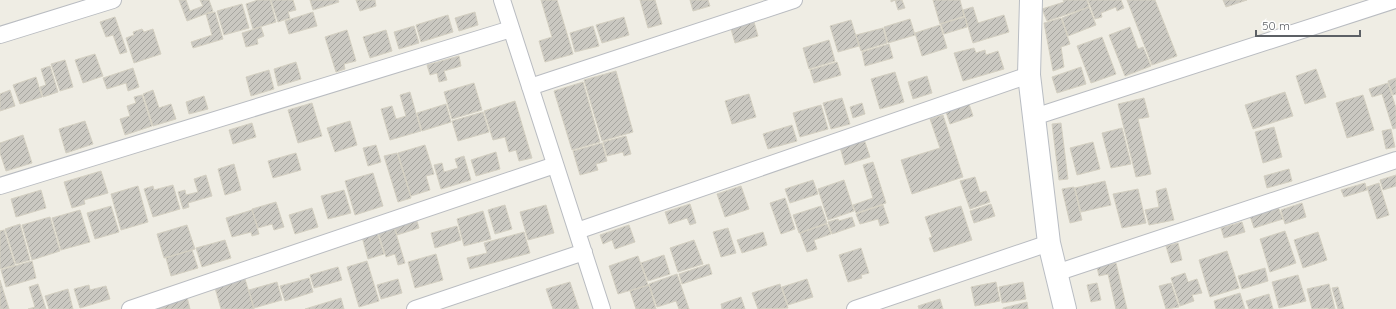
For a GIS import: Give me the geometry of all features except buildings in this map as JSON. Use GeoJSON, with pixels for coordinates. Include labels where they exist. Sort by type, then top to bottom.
{"type":"FeatureCollection","features":[{"type":"Feature","properties":{"kind":"street"},"geometry":{"type":"LineString","coordinates":[[0,35],[113,0]]}},
{"type":"Feature","properties":{"kind":"street"},"geometry":{"type":"LineString","coordinates":[[502,0],[602,309]]}},
{"type":"Feature","properties":{"kind":"street"},"geometry":{"type":"LineString","coordinates":[[530,87],[794,0]]}},
{"type":"Feature","properties":{"kind":"street"},"geometry":{"type":"LineString","coordinates":[[1031,0],[1029,75],[1049,243],[1065,309]]}},
{"type":"Feature","properties":{"kind":"street"},"geometry":{"type":"LineString","coordinates":[[1034,117],[1395,0]]}},
{"type":"Feature","properties":{"kind":"street"},"geometry":{"type":"LineString","coordinates":[[0,186],[511,29]]}},
{"type":"Feature","properties":{"kind":"street"},"geometry":{"type":"LineString","coordinates":[[577,231],[1029,75]]}},
{"type":"Feature","properties":{"kind":"street"},"geometry":{"type":"LineString","coordinates":[[1056,273],[1396,160]]}},
{"type":"Feature","properties":{"kind":"street"},"geometry":{"type":"LineString","coordinates":[[130,309],[555,165]]}},
{"type":"Feature","properties":{"kind":"street"},"geometry":{"type":"LineString","coordinates":[[855,309],[1049,243]]}},
{"type":"Feature","properties":{"kind":"street"},"geometry":{"type":"LineString","coordinates":[[414,309],[584,252]]}}]}
